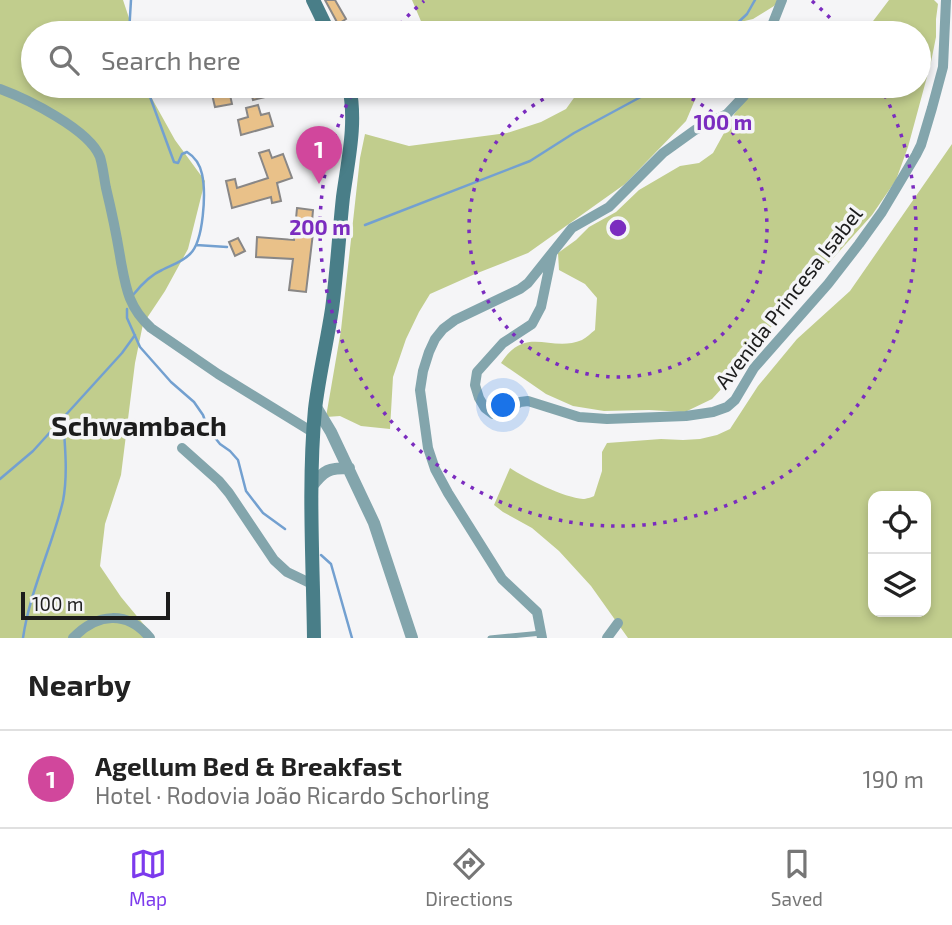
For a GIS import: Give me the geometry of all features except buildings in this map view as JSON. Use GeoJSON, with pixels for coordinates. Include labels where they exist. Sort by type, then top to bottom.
{"type":"FeatureCollection","features":[{"type":"Feature","properties":{"kind":"main road"},"geometry":{"type":"LineString","coordinates":[[313,0],[323,21]]}},
{"type":"Feature","properties":{"kind":"main road"},"geometry":{"type":"LineString","coordinates":[[314,638],[314,433],[351,141],[350,98]]}},
{"type":"Feature","properties":{"kind":"street"},"geometry":{"type":"LineString","coordinates":[[774,21],[782,0]]}},
{"type":"Feature","properties":{"kind":"street","name":"Avenida Princesa Isabel"},"geometry":{"type":"LineString","coordinates":[[552,254],[541,307],[533,324],[503,343],[477,372],[475,386],[485,408],[493,414],[502,414],[523,401],[579,417],[607,419],[686,416],[727,407],[735,400],[754,368],[828,284],[859,244],[882,212],[916,155],[929,120],[943,67],[946,0]]}},
{"type":"Feature","properties":{"kind":"street"},"geometry":{"type":"LineString","coordinates":[[0,89],[55,116],[81,133],[100,157],[127,293],[142,320],[218,374],[314,433]]}},
{"type":"Feature","properties":{"kind":"street","name":"Avenida Princesa Isabel"},"geometry":{"type":"LineString","coordinates":[[542,635],[537,612],[502,579],[435,469],[428,448],[420,390],[429,352],[443,329],[455,320],[520,289],[572,228],[609,206],[663,153],[695,130],[727,114],[742,98]]}},
{"type":"Feature","properties":{"kind":"street"},"geometry":{"type":"LineString","coordinates":[[316,407],[331,432],[374,523],[411,638]]}},
{"type":"Feature","properties":{"kind":"street"},"geometry":{"type":"LineString","coordinates":[[182,448],[224,487],[274,560],[287,572],[314,585]]}},
{"type":"Feature","properties":{"kind":"street"},"geometry":{"type":"LineString","coordinates":[[312,485],[323,473],[336,468],[349,468]]}},
{"type":"Feature","properties":{"kind":"street"},"geometry":{"type":"LineString","coordinates":[[73,638],[92,622],[115,617],[132,622],[150,638]]}},
{"type":"Feature","properties":{"kind":"street"},"geometry":{"type":"LineString","coordinates":[[607,638],[618,623]]}},
{"type":"Feature","properties":{"kind":"lane"},"geometry":{"type":"LineString","coordinates":[[490,638],[542,635]]}},
{"type":"Feature","properties":{"kind":"green space"},"geometry":{"type":"Polygon","coordinates":[[[0,0],[123,0],[130,21],[21,21],[21,98],[152,98],[175,140],[205,181],[188,249],[143,324],[135,363],[121,475],[105,524],[100,566],[121,597],[155,638],[0,638],[0,0]]]}},
{"type":"Feature","properties":{"kind":"green space"},"geometry":{"type":"Polygon","coordinates":[[[412,0],[779,0],[753,19],[744,21],[421,21],[412,0]]]}},
{"type":"Feature","properties":{"kind":"green space"},"geometry":{"type":"Polygon","coordinates":[[[889,0],[934,0],[938,4],[931,62],[931,21],[873,21],[889,0]]]}},
{"type":"Feature","properties":{"kind":"green space"},"geometry":{"type":"Polygon","coordinates":[[[574,98],[696,98],[686,121],[625,184],[528,253],[430,294],[406,339],[393,377],[390,429],[361,426],[340,416],[326,417],[341,330],[365,134],[409,146],[507,133],[541,122],[566,109],[574,98]]]}},
{"type":"Feature","properties":{"kind":"green space"},"geometry":{"type":"Polygon","coordinates":[[[747,98],[921,98],[896,180],[872,215],[736,367],[712,399],[685,412],[604,411],[573,406],[546,394],[501,363],[510,351],[520,345],[529,342],[570,343],[582,340],[595,330],[597,298],[585,284],[559,270],[558,253],[589,227],[616,212],[639,190],[680,166],[699,163],[713,153],[735,113],[747,98]]]}},
{"type":"Feature","properties":{"kind":"green space"},"geometry":{"type":"Polygon","coordinates":[[[952,144],[952,638],[628,638],[591,586],[559,551],[532,528],[494,505],[510,468],[556,491],[586,499],[594,496],[602,471],[602,452],[607,443],[700,439],[730,429],[758,386],[797,339],[850,291],[952,144]]]}},
{"type":"Feature","properties":{"kind":"waterway"},"geometry":{"type":"LineString","coordinates":[[130,21],[131,0]]}},
{"type":"Feature","properties":{"kind":"waterway"},"geometry":{"type":"LineString","coordinates":[[740,21],[755,0]]}},
{"type":"Feature","properties":{"kind":"waterway"},"geometry":{"type":"LineString","coordinates":[[133,295],[154,275],[180,261],[195,248],[204,204],[202,174],[198,164],[187,152],[182,154],[178,163],[174,162],[150,98]]}},
{"type":"Feature","properties":{"kind":"waterway"},"geometry":{"type":"LineString","coordinates":[[365,225],[530,161],[574,133],[639,98]]}},
{"type":"Feature","properties":{"kind":"waterway"},"geometry":{"type":"LineString","coordinates":[[196,245],[227,247]]}},
{"type":"Feature","properties":{"kind":"waterway"},"geometry":{"type":"LineString","coordinates":[[127,309],[127,318],[140,347],[171,382],[194,402],[208,429],[238,460],[246,491],[263,513],[285,529]]}},
{"type":"Feature","properties":{"kind":"waterway"},"geometry":{"type":"LineString","coordinates":[[0,479],[33,451],[122,353],[135,335]]}},
{"type":"Feature","properties":{"kind":"waterway"},"geometry":{"type":"LineString","coordinates":[[23,638],[65,491],[63,419]]}},
{"type":"Feature","properties":{"kind":"waterway"},"geometry":{"type":"LineString","coordinates":[[321,555],[331,564],[352,638]]}},
{"type":"Feature","properties":{"kind":"place","name":"Agellum Bed & Breakfast"},"geometry":{"type":"Point","coordinates":[319,184]}},
{"type":"Feature","properties":{"kind":"district","name":"Schwambach"},"geometry":{"type":"Point","coordinates":[139,426]}}]}
